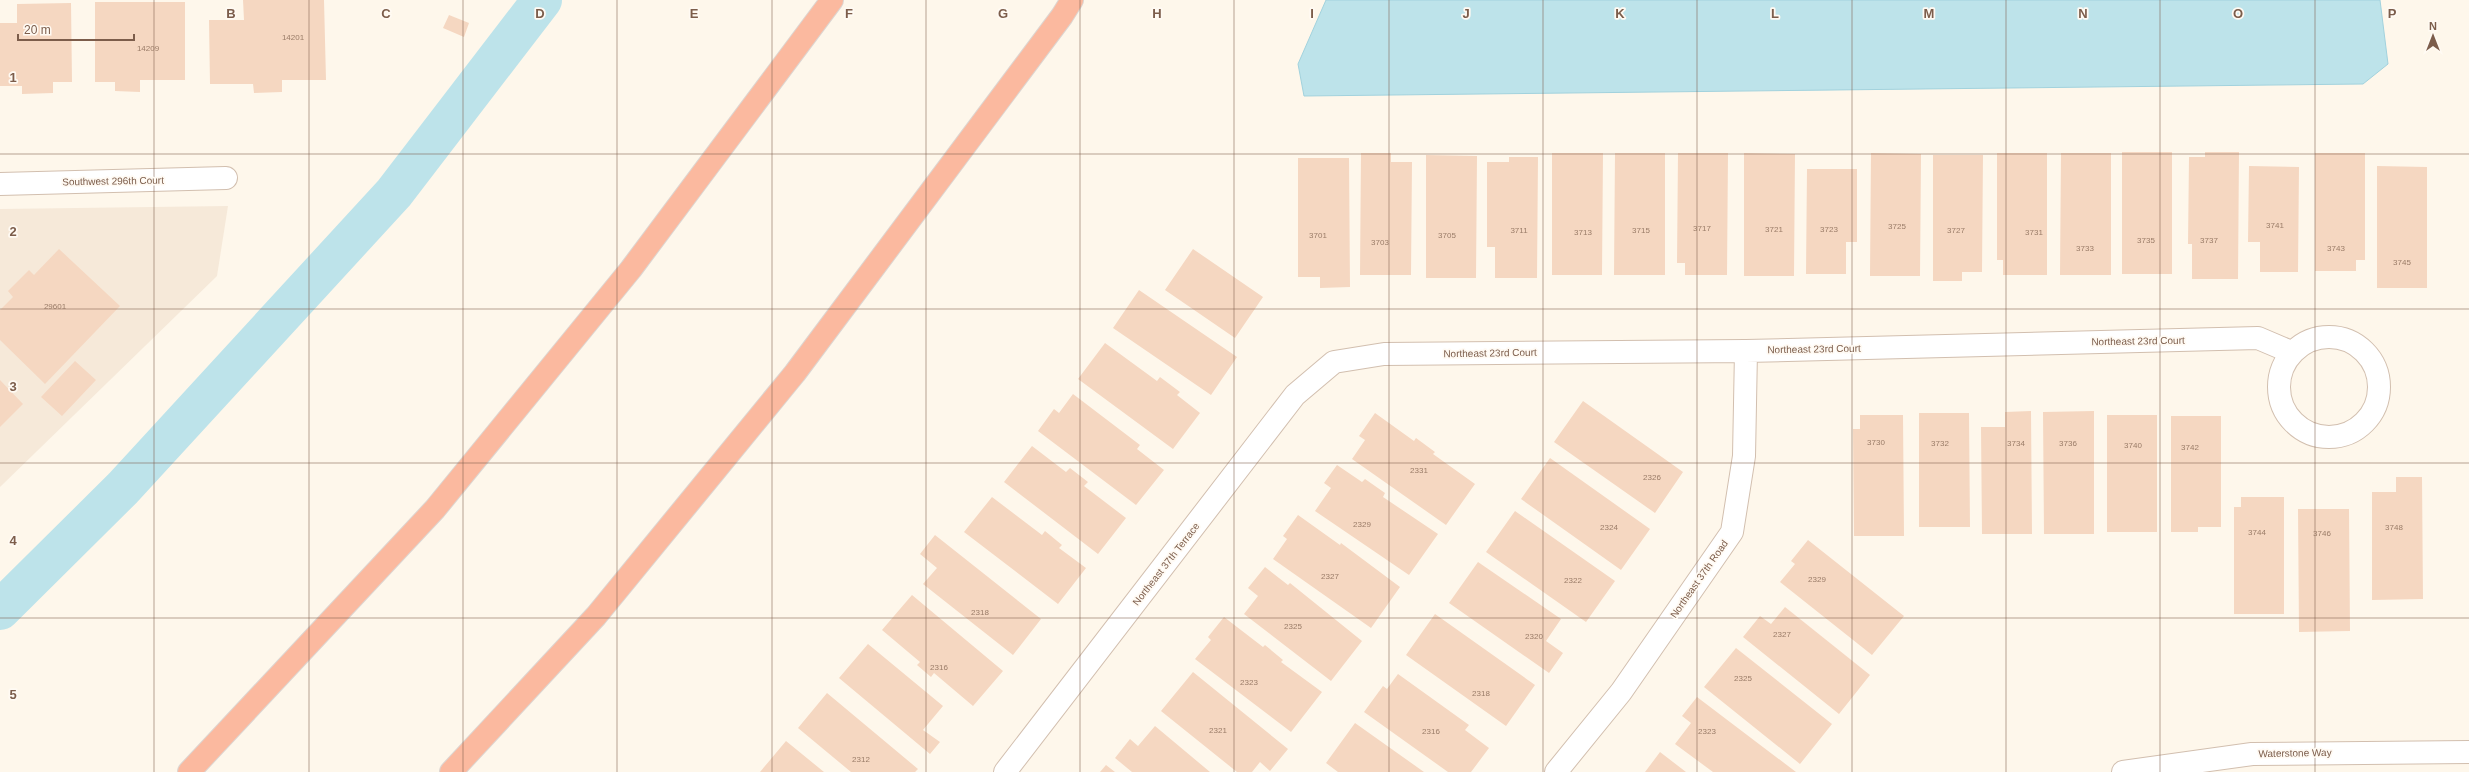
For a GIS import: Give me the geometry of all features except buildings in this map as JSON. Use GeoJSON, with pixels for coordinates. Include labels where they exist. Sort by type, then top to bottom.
{"type":"FeatureCollection","features":[{"type":"Feature","properties":{"kind":"highway"},"geometry":{"type":"LineString","coordinates":[[189,772],[435,509],[631,269],[832,0]]}},
{"type":"Feature","properties":{"kind":"highway"},"geometry":{"type":"LineString","coordinates":[[451,772],[596,616],[795,373],[1062,16],[1072,0]]}},
{"type":"Feature","properties":{"kind":"street","name":"Southwest 296th Court"},"geometry":{"type":"LineString","coordinates":[[0,184],[226,178]]}},
{"type":"Feature","properties":{"kind":"street"},"geometry":{"type":"LineString","coordinates":[[2324,336],[2341,337],[2358,344],[2370,356],[2379,372],[2380,391],[2376,408],[2366,422],[2351,432],[2334,437],[2319,436],[2302,430],[2289,418],[2281,402],[2279,384],[2282,367],[2291,352],[2306,342],[2324,336]]}},
{"type":"Feature","properties":{"kind":"street","name":"Northeast 23rd Court"},"geometry":{"type":"LineString","coordinates":[[1334,362],[1384,354],[1746,350],[2258,338],[2291,352]]}},
{"type":"Feature","properties":{"kind":"street","name":"Northeast 37th Road"},"geometry":{"type":"LineString","coordinates":[[1556,772],[1621,692],[1732,532],[1744,456],[1746,350]]}},
{"type":"Feature","properties":{"kind":"street","name":"Northeast 37th Terrace"},"geometry":{"type":"LineString","coordinates":[[1005,772],[1295,395],[1334,362]]}},
{"type":"Feature","properties":{"kind":"street","name":"Waterstone Way"},"geometry":{"type":"LineString","coordinates":[[2123,772],[2252,754],[2461,752]]}},
{"type":"Feature","properties":{"kind":"shaded area"},"geometry":{"type":"Polygon","coordinates":[[[228,206],[217,276],[0,487],[0,209],[228,206]]]}},
{"type":"Feature","properties":{"kind":"water"},"geometry":{"type":"Polygon","coordinates":[[[1326,0],[2380,0],[2388,64],[2363,84],[1304,96],[1298,64],[1326,0]]]}},
{"type":"Feature","properties":{"kind":"waterway"},"geometry":{"type":"LineString","coordinates":[[0,610],[123,488],[394,193],[542,0]]}}]}
